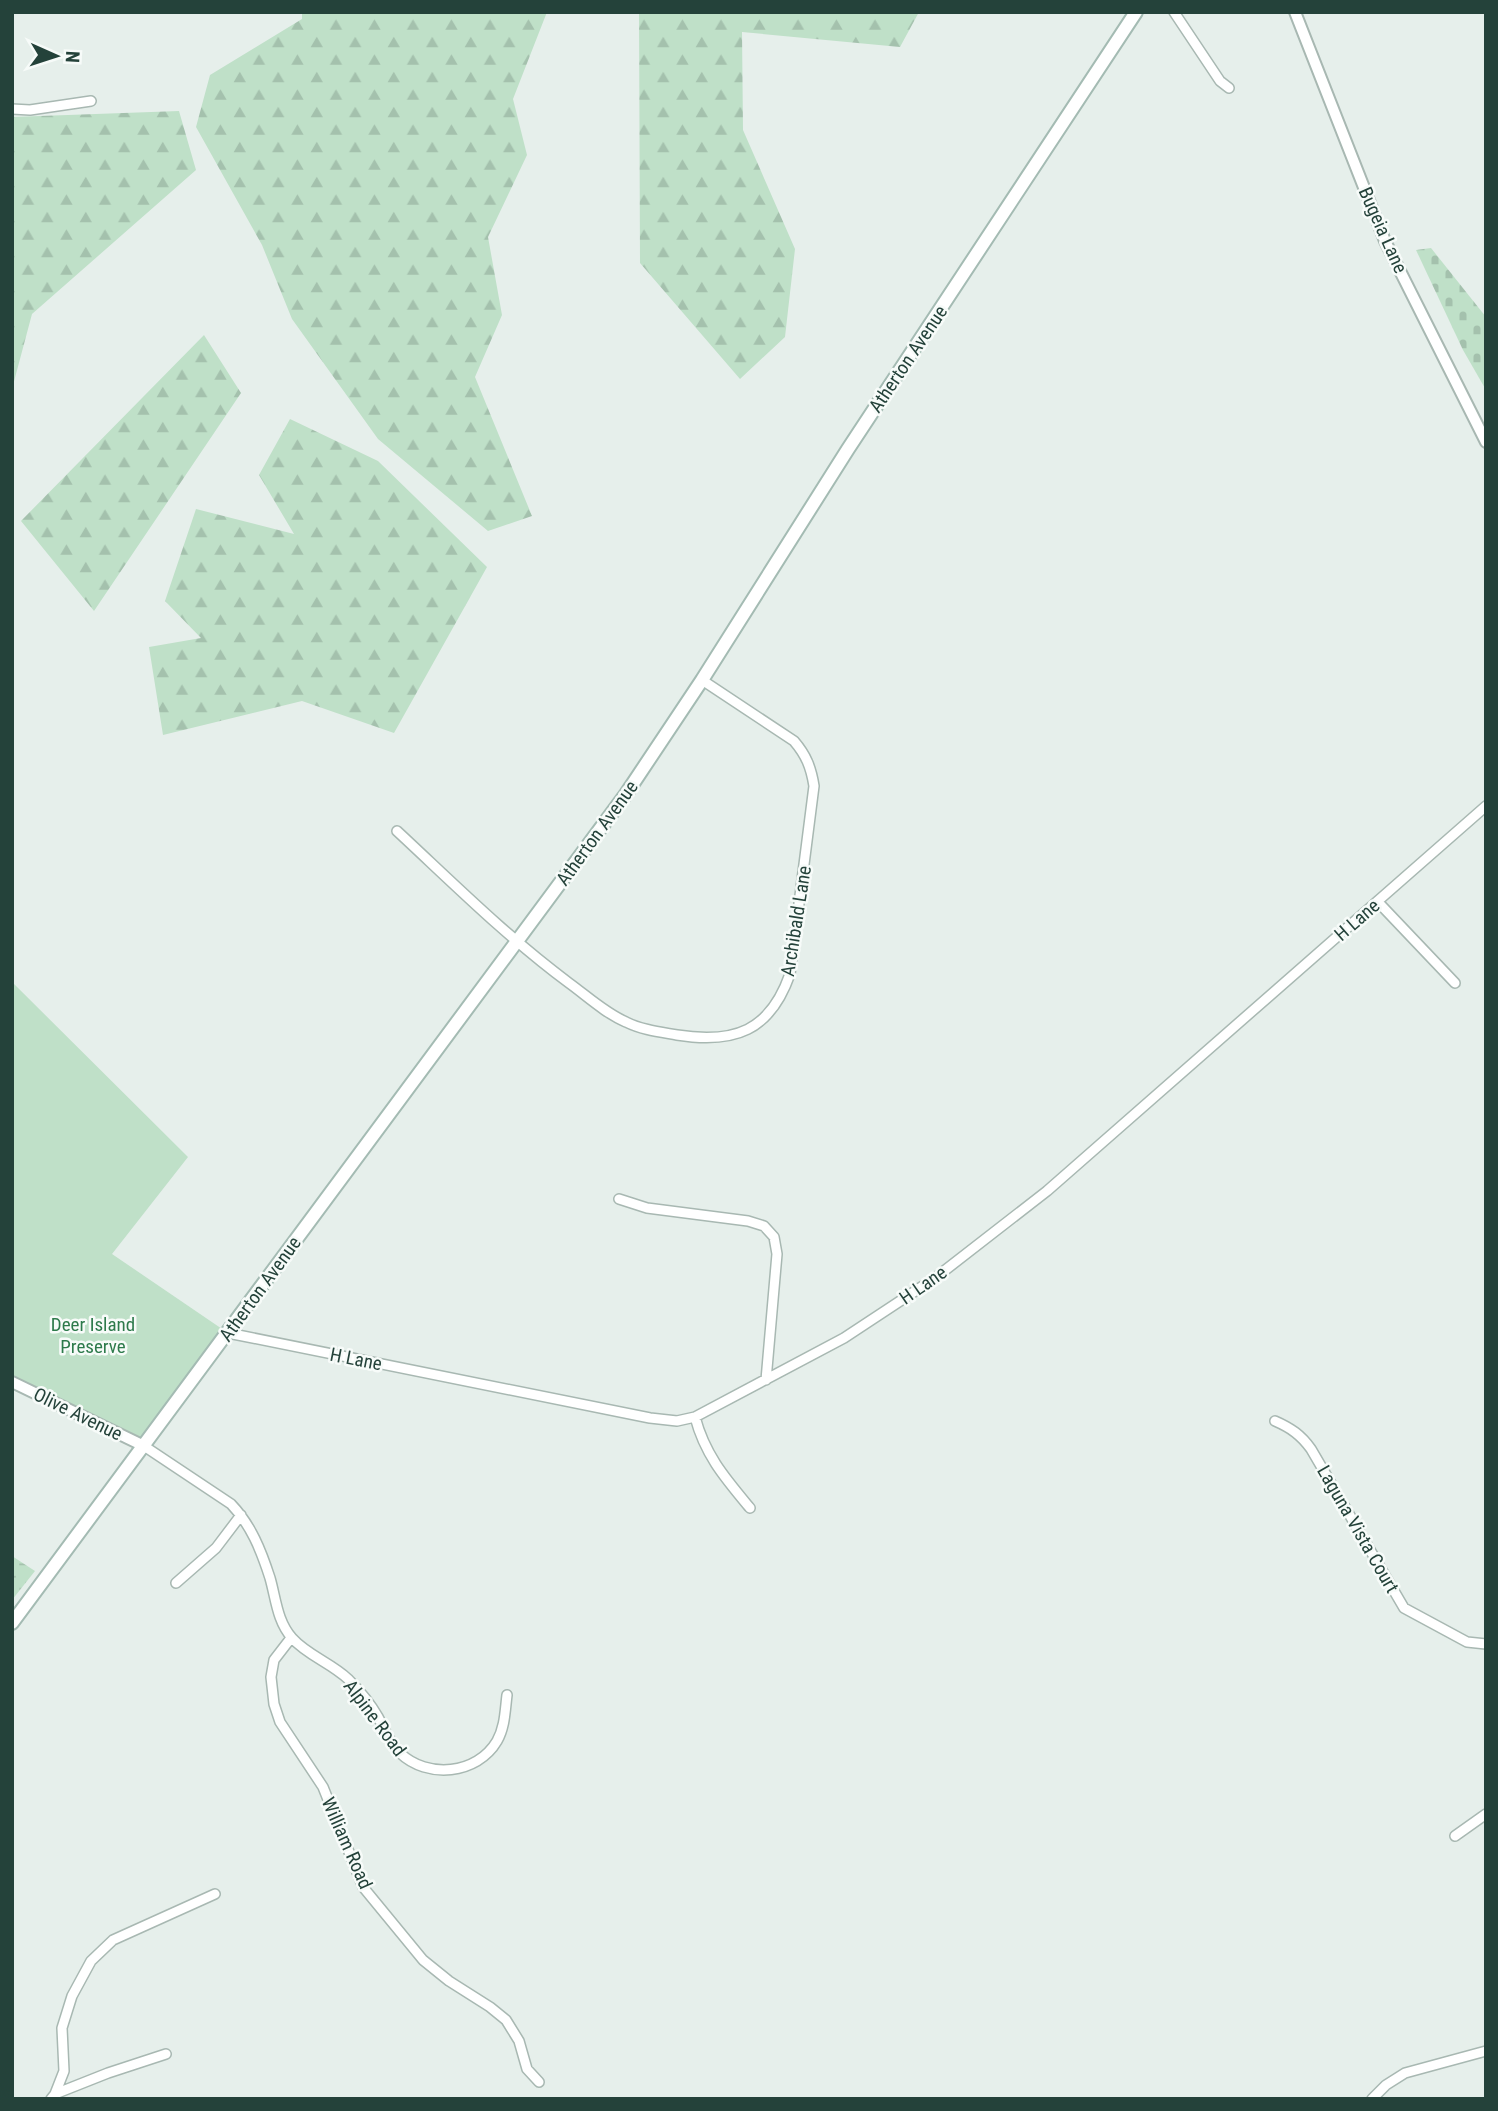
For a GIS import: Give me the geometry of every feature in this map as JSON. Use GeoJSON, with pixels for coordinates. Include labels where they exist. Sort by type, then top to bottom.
{"type":"FeatureCollection","features":[{"type":"Feature","properties":{"kind":"main road","name":"Atherton Avenue"},"geometry":{"type":"LineString","coordinates":[[12,1623],[626,794],[1136,12]]}},
{"type":"Feature","properties":{"kind":"street"},"geometry":{"type":"LineString","coordinates":[[1174,12],[1220,81],[1229,88]]}},
{"type":"Feature","properties":{"kind":"street","name":"Bugeia Lane"},"geometry":{"type":"LineString","coordinates":[[1295,12],[1385,241],[1486,442]]}},
{"type":"Feature","properties":{"kind":"street"},"geometry":{"type":"LineString","coordinates":[[12,109],[30,110],[91,101]]}},
{"type":"Feature","properties":{"kind":"street","name":"Archibald Lane"},"geometry":{"type":"LineString","coordinates":[[397,831],[517,944],[625,1022],[646,1029],[700,1038],[734,1035],[749,1030],[777,1003],[790,974],[811,822],[814,786],[812,771],[805,755],[794,741],[702,680]]}},
{"type":"Feature","properties":{"kind":"street","name":"H Lane"},"geometry":{"type":"LineString","coordinates":[[229,1333],[650,1419],[677,1421],[695,1417],[844,1338],[935,1278],[1047,1191],[1486,806]]}},
{"type":"Feature","properties":{"kind":"street"},"geometry":{"type":"LineString","coordinates":[[1378,902],[1455,983]]}},
{"type":"Feature","properties":{"kind":"street"},"geometry":{"type":"LineString","coordinates":[[618,1199],[647,1208],[748,1221],[764,1226],[774,1237],[777,1254],[766,1380]]}},
{"type":"Feature","properties":{"kind":"street","name":"Olive Avenue"},"geometry":{"type":"LineString","coordinates":[[12,1382],[144,1446]]}},
{"type":"Feature","properties":{"kind":"street"},"geometry":{"type":"LineString","coordinates":[[695,1417],[701,1439],[718,1470],[750,1508]]}},
{"type":"Feature","properties":{"kind":"street","name":"Laguna Vista Court"},"geometry":{"type":"LineString","coordinates":[[1275,1421],[1290,1427],[1311,1449],[1404,1608],[1467,1643],[1486,1644]]}},
{"type":"Feature","properties":{"kind":"street"},"geometry":{"type":"LineString","coordinates":[[144,1446],[230,1504],[241,1515],[254,1532],[279,1615],[291,1638]]}},
{"type":"Feature","properties":{"kind":"street"},"geometry":{"type":"LineString","coordinates":[[176,1583],[216,1548],[241,1515]]}},
{"type":"Feature","properties":{"kind":"street","name":"Alpine Road"},"geometry":{"type":"LineString","coordinates":[[291,1638],[326,1661],[356,1688],[376,1713],[397,1751],[412,1764],[432,1770],[468,1766],[484,1756],[497,1742],[504,1723],[507,1695]]}},
{"type":"Feature","properties":{"kind":"street","name":"William Road"},"geometry":{"type":"LineString","coordinates":[[291,1638],[275,1660],[271,1677],[274,1704],[280,1721],[323,1787],[363,1887],[423,1960],[506,2020],[519,2041],[527,2069],[539,2082]]}},
{"type":"Feature","properties":{"kind":"street"},"geometry":{"type":"LineString","coordinates":[[1455,1836],[1486,1814]]}},
{"type":"Feature","properties":{"kind":"street"},"geometry":{"type":"LineString","coordinates":[[53,2096],[64,2071],[62,2028],[72,1996],[91,1961],[113,1940],[215,1894]]}},
{"type":"Feature","properties":{"kind":"street"},"geometry":{"type":"LineString","coordinates":[[1372,2099],[1386,2085],[1405,2073],[1486,2051]]}},
{"type":"Feature","properties":{"kind":"street"},"geometry":{"type":"LineString","coordinates":[[53,2096],[108,2073],[166,2054]]}},
{"type":"Feature","properties":{"kind":"green space"},"geometry":{"type":"Polygon","coordinates":[[[302,12],[547,12],[513,99],[527,155],[488,237],[502,315],[475,377],[532,516],[488,531],[378,439],[292,319],[262,245],[196,127],[210,75],[302,19],[302,12]]]}},
{"type":"Feature","properties":{"kind":"green space"},"geometry":{"type":"Polygon","coordinates":[[[639,12],[919,12],[900,47],[742,32],[743,130],[795,249],[785,337],[740,379],[640,263],[639,12]]]}},
{"type":"Feature","properties":{"kind":"green space"},"geometry":{"type":"Polygon","coordinates":[[[179,111],[196,170],[32,314],[12,389],[12,117],[179,111]]]}},
{"type":"Feature","properties":{"kind":"green space"},"geometry":{"type":"Polygon","coordinates":[[[1431,248],[1486,317],[1486,390],[1463,350],[1416,250],[1431,248]]]}},
{"type":"Feature","properties":{"kind":"green space"},"geometry":{"type":"Polygon","coordinates":[[[204,335],[241,393],[94,611],[21,521],[204,335]]]}},
{"type":"Feature","properties":{"kind":"green space"},"geometry":{"type":"Polygon","coordinates":[[[290,419],[378,461],[487,567],[394,733],[302,701],[163,735],[149,647],[201,638],[165,601],[196,509],[294,534],[259,475],[290,419]]]}},
{"type":"Feature","properties":{"kind":"green space","name":"Deer Island Preserve"},"geometry":{"type":"Polygon","coordinates":[[[12,982],[188,1157],[112,1254],[228,1333],[144,1446],[12,1382],[12,982]]]}},
{"type":"Feature","properties":{"kind":"green space"},"geometry":{"type":"Polygon","coordinates":[[[12,1556],[35,1571],[12,1600],[12,1556]]]}}]}
